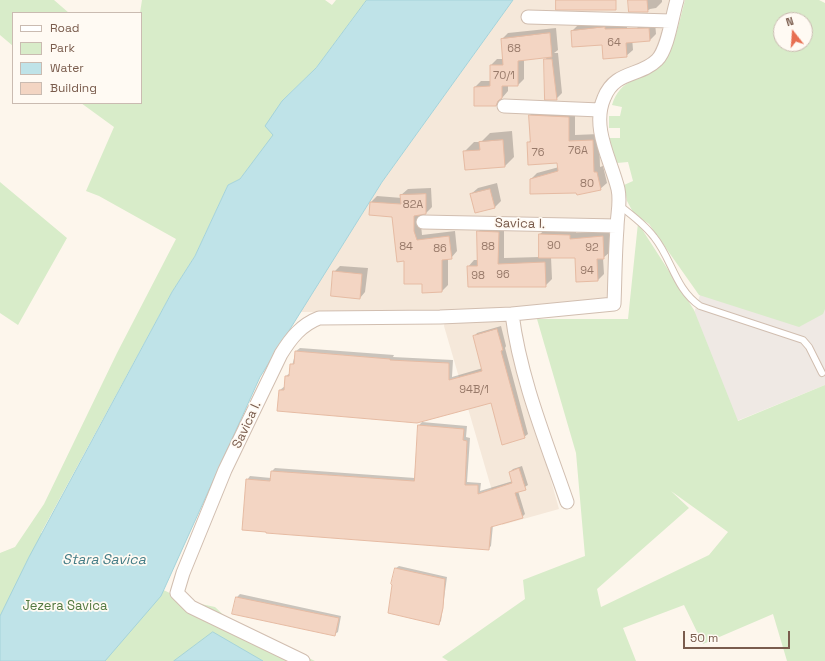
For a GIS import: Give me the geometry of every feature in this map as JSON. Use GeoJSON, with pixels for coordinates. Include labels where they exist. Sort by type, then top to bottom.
{"type":"FeatureCollection","features":[{"type":"Feature","properties":{"kind":"street","name":"Savica I."},"geometry":{"type":"LineString","coordinates":[[303,661],[191,607],[177,593],[183,573],[225,470],[267,381],[290,339],[308,322],[319,318],[440,317],[512,314],[614,304],[617,226],[620,206],[614,176],[605,152],[601,129],[600,110],[611,85],[620,78],[653,63],[658,59],[664,48],[676,0]]}},
{"type":"Feature","properties":{"kind":"street"},"geometry":{"type":"LineString","coordinates":[[528,17],[671,21]]}},
{"type":"Feature","properties":{"kind":"street"},"geometry":{"type":"LineString","coordinates":[[504,106],[600,110]]}},
{"type":"Feature","properties":{"kind":"street","name":"Savica I."},"geometry":{"type":"LineString","coordinates":[[423,222],[617,226]]}},
{"type":"Feature","properties":{"kind":"street"},"geometry":{"type":"LineString","coordinates":[[512,314],[515,337],[536,410],[567,502]]}},
{"type":"Feature","properties":{"kind":"lane"},"geometry":{"type":"LineString","coordinates":[[620,206],[642,224],[655,238],[679,285],[691,300],[700,306],[802,340],[809,347],[822,373]]}},
{"type":"Feature","properties":{"kind":"shaded area"},"geometry":{"type":"Polygon","coordinates":[[[513,0],[672,0],[653,58],[618,74],[598,95],[595,129],[614,197],[608,302],[439,312],[300,312],[382,182],[513,0]]]}},
{"type":"Feature","properties":{"kind":"shaded area"},"geometry":{"type":"Polygon","coordinates":[[[825,242],[825,385],[732,423],[689,328],[715,250],[825,242]]]}},
{"type":"Feature","properties":{"kind":"shaded area"},"geometry":{"type":"Polygon","coordinates":[[[503,317],[507,322],[559,509],[502,525],[444,326],[445,320],[503,317]]]}},
{"type":"Feature","properties":{"kind":"green space"},"geometry":{"type":"Polygon","coordinates":[[[0,0],[54,0],[68,12],[12,12],[12,45],[0,35],[0,0]]]}},
{"type":"Feature","properties":{"kind":"green space","name":"Jezera Savica"},"geometry":{"type":"Polygon","coordinates":[[[142,0],[325,0],[332,5],[336,0],[367,0],[316,68],[282,101],[274,135],[240,179],[228,185],[195,256],[172,292],[41,533],[187,601],[215,607],[231,622],[315,661],[0,661],[0,553],[15,547],[44,504],[117,353],[176,239],[99,196],[86,191],[114,127],[82,104],[142,104],[142,12],[140,12],[142,0]]]}},
{"type":"Feature","properties":{"kind":"green space"},"geometry":{"type":"Polygon","coordinates":[[[685,0],[819,0],[825,3],[825,309],[823,314],[799,327],[699,295],[649,224],[634,214],[627,201],[624,185],[633,181],[628,162],[617,163],[611,150],[609,138],[620,138],[620,128],[609,128],[609,116],[620,116],[622,107],[612,105],[620,89],[631,81],[658,68],[663,63],[672,46],[685,0]]]}},
{"type":"Feature","properties":{"kind":"green space"},"geometry":{"type":"Polygon","coordinates":[[[0,182],[67,238],[18,325],[0,313],[0,182]]]}},
{"type":"Feature","properties":{"kind":"green space"},"geometry":{"type":"Polygon","coordinates":[[[638,223],[694,310],[738,421],[825,385],[825,661],[787,661],[773,614],[703,644],[684,605],[623,628],[636,661],[448,661],[442,657],[525,599],[523,580],[585,556],[576,453],[537,319],[628,319],[638,223]],[[671,491],[689,508],[597,589],[601,607],[709,555],[728,532],[671,491]]]}},
{"type":"Feature","properties":{"kind":"water","name":"Stara Savica"},"geometry":{"type":"Polygon","coordinates":[[[367,0],[513,0],[382,182],[260,377],[161,596],[105,661],[0,661],[0,616],[29,557],[172,292],[195,256],[228,185],[240,179],[273,135],[265,126],[282,101],[316,68],[367,0]]]}},
{"type":"Feature","properties":{"kind":"water"},"geometry":{"type":"Polygon","coordinates":[[[213,632],[263,661],[174,661],[213,632]]]}},
{"type":"Feature","properties":{"kind":"building"},"geometry":{"type":"Polygon","coordinates":[[[556,0],[616,0],[616,10],[556,10],[556,0]]]}},
{"type":"Feature","properties":{"kind":"building"},"geometry":{"type":"Polygon","coordinates":[[[628,0],[647,0],[648,12],[629,12],[628,0]]]}},
{"type":"Feature","properties":{"kind":"building"},"geometry":{"type":"Polygon","coordinates":[[[605,27],[605,29],[649,28],[650,41],[626,43],[627,57],[603,59],[602,45],[572,47],[571,31],[605,27]]]}},
{"type":"Feature","properties":{"kind":"building"},"geometry":{"type":"Polygon","coordinates":[[[550,33],[552,57],[518,61],[518,86],[502,86],[502,98],[498,101],[496,106],[474,106],[474,87],[490,86],[490,65],[503,65],[501,39],[550,33]]]}},
{"type":"Feature","properties":{"kind":"building"},"geometry":{"type":"Polygon","coordinates":[[[544,59],[552,59],[557,100],[545,100],[544,59]]]}},
{"type":"Feature","properties":{"kind":"building"},"geometry":{"type":"Polygon","coordinates":[[[529,115],[569,117],[569,141],[593,140],[594,172],[597,172],[601,190],[577,195],[576,193],[530,194],[530,179],[558,171],[557,163],[528,165],[527,142],[530,142],[529,115]]]}},
{"type":"Feature","properties":{"kind":"building"},"geometry":{"type":"Polygon","coordinates":[[[503,140],[505,167],[465,170],[463,151],[480,150],[479,142],[503,140]]]}},
{"type":"Feature","properties":{"kind":"building"},"geometry":{"type":"Polygon","coordinates":[[[490,189],[495,208],[475,213],[470,194],[490,189]]]}},
{"type":"Feature","properties":{"kind":"building"},"geometry":{"type":"Polygon","coordinates":[[[426,194],[426,214],[414,216],[414,231],[417,240],[449,236],[452,259],[442,260],[442,292],[422,293],[422,284],[404,284],[404,261],[397,262],[392,217],[369,215],[370,202],[401,204],[400,195],[426,194]]]}},
{"type":"Feature","properties":{"kind":"building"},"geometry":{"type":"Polygon","coordinates":[[[477,231],[499,232],[498,264],[545,262],[546,287],[468,287],[467,266],[477,266],[477,231]]]}},
{"type":"Feature","properties":{"kind":"building"},"geometry":{"type":"Polygon","coordinates":[[[539,234],[570,235],[570,239],[603,236],[604,259],[597,259],[598,281],[576,282],[575,258],[539,258],[539,234]]]}},
{"type":"Feature","properties":{"kind":"building"},"geometry":{"type":"Polygon","coordinates":[[[333,271],[362,274],[360,299],[331,296],[333,271]]]}},
{"type":"Feature","properties":{"kind":"building"},"geometry":{"type":"Polygon","coordinates":[[[497,329],[503,350],[501,351],[525,438],[502,445],[491,403],[417,423],[277,411],[279,390],[284,390],[285,376],[289,376],[290,364],[294,364],[295,351],[390,360],[449,363],[449,380],[482,371],[473,336],[497,329]]]}},
{"type":"Feature","properties":{"kind":"building"},"geometry":{"type":"Polygon","coordinates":[[[418,425],[464,429],[463,440],[467,441],[465,485],[478,485],[478,494],[512,483],[509,472],[519,468],[526,490],[515,493],[523,518],[491,527],[489,550],[242,530],[246,479],[270,481],[271,471],[414,481],[418,425]]]}},
{"type":"Feature","properties":{"kind":"building"},"geometry":{"type":"Polygon","coordinates":[[[395,568],[445,579],[443,608],[439,625],[388,613],[391,584],[395,568]]]}},
{"type":"Feature","properties":{"kind":"building"},"geometry":{"type":"Polygon","coordinates":[[[236,597],[339,618],[335,636],[232,614],[236,597]]]}}]}
